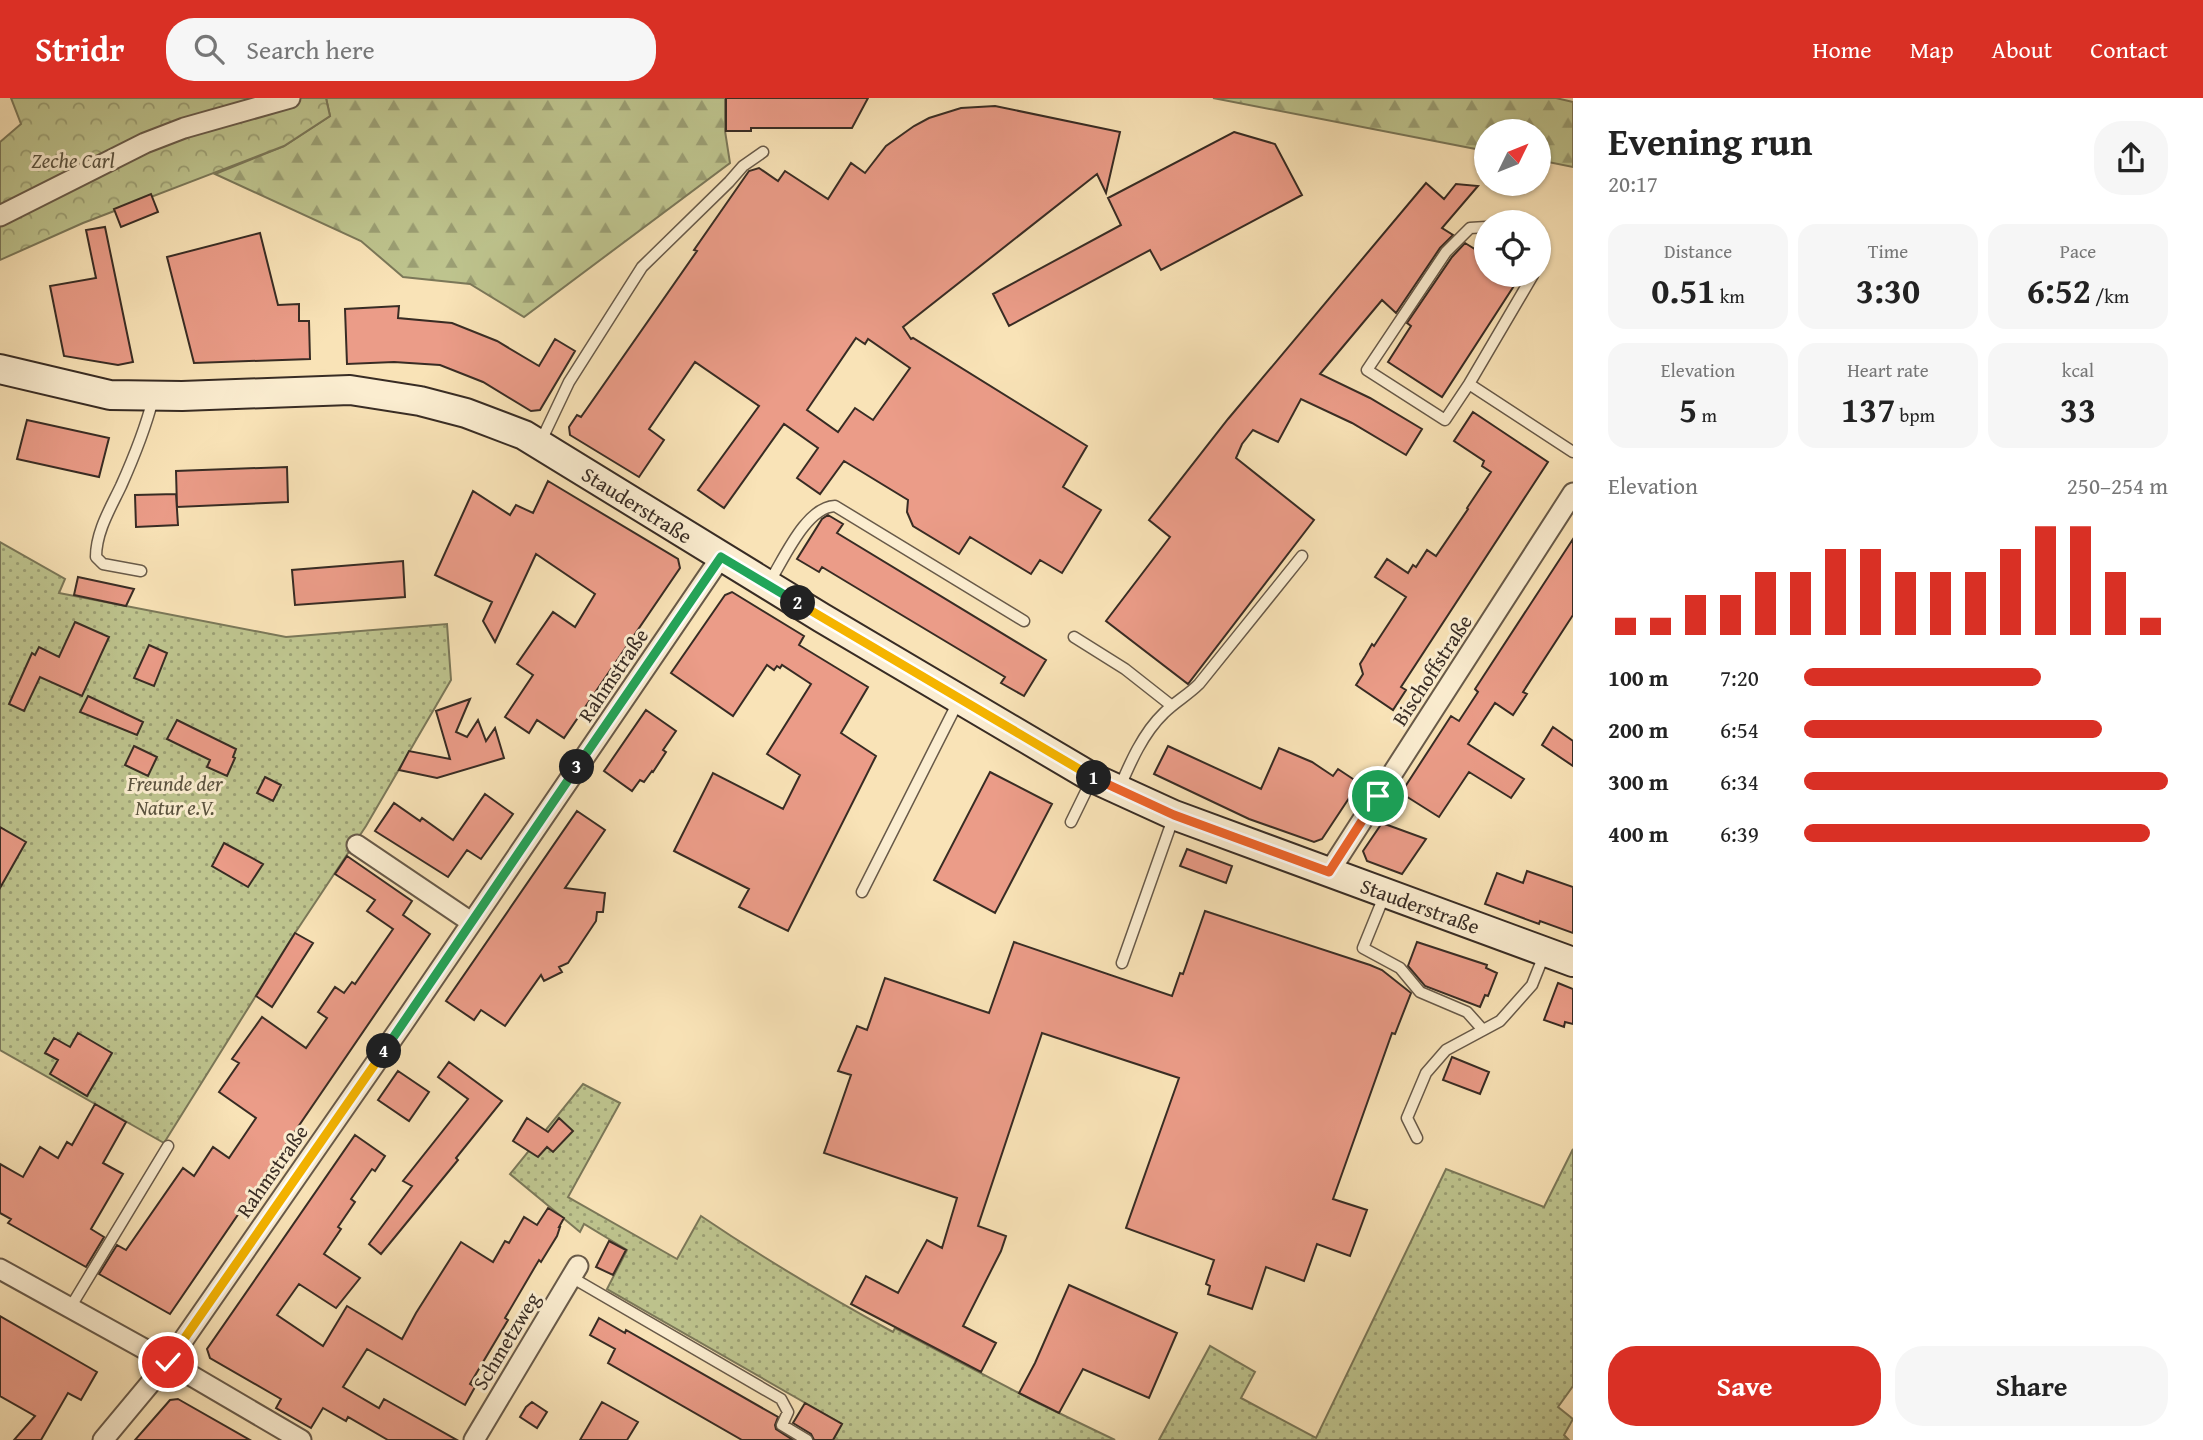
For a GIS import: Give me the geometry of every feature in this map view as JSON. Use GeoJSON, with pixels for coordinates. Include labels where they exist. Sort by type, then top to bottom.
{"type":"FeatureCollection","features":[{"type":"Feature","properties":{"kind":"main road","name":"Stauderstraße"},"geometry":{"type":"LineString","coordinates":[[0,369],[110,394],[350,390],[420,401],[466,413],[524,435],[721,557],[1093,778],[1174,815],[1573,962]]}},
{"type":"Feature","properties":{"kind":"street"},"geometry":{"type":"LineString","coordinates":[[0,216],[118,155],[184,128],[290,98]]}},
{"type":"Feature","properties":{"kind":"street","name":"Bischoffstraße"},"geometry":{"type":"LineString","coordinates":[[1329,872],[1573,493]]}},
{"type":"Feature","properties":{"kind":"street","name":"Rahmstraße"},"geometry":{"type":"LineString","coordinates":[[103,1440],[168,1362],[721,557]]}},
{"type":"Feature","properties":{"kind":"street"},"geometry":{"type":"LineString","coordinates":[[357,845],[471,922]]}},
{"type":"Feature","properties":{"kind":"street"},"geometry":{"type":"LineString","coordinates":[[0,1269],[302,1440]]}},
{"type":"Feature","properties":{"kind":"street","name":"Schmetzweg"},"geometry":{"type":"LineString","coordinates":[[474,1440],[574,1272]]}},
{"type":"Feature","properties":{"kind":"lane"},"geometry":{"type":"LineString","coordinates":[[539,444],[569,382],[642,267],[743,166],[763,152]]}},
{"type":"Feature","properties":{"kind":"lane"},"geometry":{"type":"LineString","coordinates":[[1474,228],[1470,228],[1446,252],[1367,370],[1445,420],[1526,287]]}},
{"type":"Feature","properties":{"kind":"lane"},"geometry":{"type":"LineString","coordinates":[[1469,384],[1573,452]]}},
{"type":"Feature","properties":{"kind":"lane"},"geometry":{"type":"LineString","coordinates":[[141,571],[103,564],[96,557],[96,546],[103,523],[145,430],[154,395]]}},
{"type":"Feature","properties":{"kind":"lane"},"geometry":{"type":"LineString","coordinates":[[768,585],[810,518],[826,506],[835,506],[1024,621]]}},
{"type":"Feature","properties":{"kind":"lane"},"geometry":{"type":"LineString","coordinates":[[1119,790],[1131,760],[1154,724],[1199,684],[1302,555]]}},
{"type":"Feature","properties":{"kind":"lane"},"geometry":{"type":"LineString","coordinates":[[1074,637],[1125,669],[1172,706]]}},
{"type":"Feature","properties":{"kind":"lane"},"geometry":{"type":"LineString","coordinates":[[862,892],[960,699]]}},
{"type":"Feature","properties":{"kind":"lane"},"geometry":{"type":"LineString","coordinates":[[1071,822],[1093,778]]}},
{"type":"Feature","properties":{"kind":"lane"},"geometry":{"type":"LineString","coordinates":[[1122,962],[1174,815]]}},
{"type":"Feature","properties":{"kind":"lane"},"geometry":{"type":"LineString","coordinates":[[1385,893],[1363,948],[1400,968],[1420,992],[1467,1012],[1483,1030]]}},
{"type":"Feature","properties":{"kind":"lane"},"geometry":{"type":"LineString","coordinates":[[1417,1138],[1407,1118],[1426,1073],[1446,1050],[1500,1021],[1532,985],[1545,952]]}},
{"type":"Feature","properties":{"kind":"lane"},"geometry":{"type":"LineString","coordinates":[[70,1308],[168,1146]]}},
{"type":"Feature","properties":{"kind":"lane"},"geometry":{"type":"LineString","coordinates":[[574,1272],[781,1399],[788,1412],[782,1425],[807,1440]]}},
{"type":"Feature","properties":{"kind":"green space","name":"Zeche Carl"},"geometry":{"type":"Polygon","coordinates":[[[11,98],[326,98],[330,116],[284,146],[83,223],[0,260],[0,142],[21,124],[11,98]]]}},
{"type":"Feature","properties":{"kind":"green space"},"geometry":{"type":"Polygon","coordinates":[[[326,98],[725,98],[725,131],[730,163],[524,317],[470,284],[403,277],[361,241],[215,174],[284,146],[330,116],[326,98]]]}},
{"type":"Feature","properties":{"kind":"green space"},"geometry":{"type":"Polygon","coordinates":[[[1213,98],[1556,98],[1573,102],[1573,167],[1551,163],[1551,119],[1474,119],[1474,149],[1213,98]]]}},
{"type":"Feature","properties":{"kind":"green space","name":"Freunde der Natur e.V."},"geometry":{"type":"Polygon","coordinates":[[[0,542],[65,579],[59,593],[286,637],[447,624],[451,680],[366,826],[295,933],[164,1143],[0,1050],[0,542]]]}},
{"type":"Feature","properties":{"kind":"green space"},"geometry":{"type":"Polygon","coordinates":[[[583,1084],[620,1103],[568,1197],[677,1259],[701,1216],[844,1305],[893,1332],[895,1328],[1115,1440],[833,1440],[842,1424],[607,1289],[627,1250],[584,1224],[580,1232],[510,1174],[583,1084]]]}},
{"type":"Feature","properties":{"kind":"green space"},"geometry":{"type":"Polygon","coordinates":[[[1573,1149],[1573,1386],[1558,1407],[1573,1419],[1564,1435],[1569,1440],[1159,1440],[1210,1346],[1255,1372],[1241,1398],[1316,1438],[1446,1169],[1544,1207],[1573,1149]]]}},
{"type":"Feature","properties":{"kind":"building"},"geometry":{"type":"Polygon","coordinates":[[[726,98],[868,98],[852,128],[751,128],[751,131],[726,131],[726,98]]]}},
{"type":"Feature","properties":{"kind":"building"},"geometry":{"type":"Polygon","coordinates":[[[995,106],[1120,132],[1106,193],[1097,174],[903,327],[911,339],[1087,446],[1063,487],[1101,510],[1062,573],[1040,560],[1031,574],[970,537],[959,554],[913,526],[907,512],[908,500],[844,461],[820,494],[797,478],[818,448],[784,424],[724,508],[698,490],[759,406],[695,362],[649,429],[664,440],[639,477],[570,435],[569,427],[577,415],[581,417],[697,251],[694,250],[749,171],[759,168],[778,181],[785,171],[828,199],[851,163],[865,173],[886,146],[914,126],[929,118],[961,108],[995,106]],[[856,338],[807,410],[838,432],[855,408],[873,420],[910,368],[868,339],[865,344],[856,338]]]}},
{"type":"Feature","properties":{"kind":"building"},"geometry":{"type":"Polygon","coordinates":[[[1234,132],[1275,144],[1302,195],[1161,270],[1150,250],[1009,326],[993,294],[1121,225],[1108,198],[1234,132]]]}},
{"type":"Feature","properties":{"kind":"building"},"geometry":{"type":"Polygon","coordinates":[[[1426,183],[1444,199],[1456,184],[1474,186],[1474,191],[1442,228],[1453,235],[1440,248],[1396,313],[1382,300],[1320,374],[1370,398],[1422,429],[1406,455],[1352,423],[1301,399],[1278,442],[1253,430],[1242,444],[1236,458],[1314,520],[1188,684],[1106,621],[1170,537],[1149,520],[1228,419],[1426,183]]]}},
{"type":"Feature","properties":{"kind":"building"},"geometry":{"type":"Polygon","coordinates":[[[151,194],[158,212],[121,227],[114,209],[151,194]]]}},
{"type":"Feature","properties":{"kind":"building"},"geometry":{"type":"Polygon","coordinates":[[[105,227],[133,362],[118,365],[64,356],[50,286],[96,278],[86,230],[105,227]]]}},
{"type":"Feature","properties":{"kind":"building"},"geometry":{"type":"Polygon","coordinates":[[[260,233],[278,305],[299,304],[299,321],[309,321],[310,359],[194,363],[167,257],[260,233]]]}},
{"type":"Feature","properties":{"kind":"building"},"geometry":{"type":"Polygon","coordinates":[[[1465,243],[1474,249],[1474,287],[1513,287],[1442,397],[1388,362],[1411,326],[1407,323],[1452,257],[1465,243]]]}},
{"type":"Feature","properties":{"kind":"building"},"geometry":{"type":"Polygon","coordinates":[[[399,306],[398,318],[452,323],[497,341],[539,366],[555,339],[575,351],[540,410],[531,411],[483,382],[440,365],[394,362],[347,364],[345,309],[399,306]]]}},
{"type":"Feature","properties":{"kind":"building"},"geometry":{"type":"Polygon","coordinates":[[[1473,412],[1548,462],[1401,687],[1406,690],[1393,710],[1356,685],[1363,674],[1360,664],[1406,597],[1375,577],[1387,559],[1408,573],[1413,565],[1416,567],[1427,550],[1436,556],[1491,472],[1482,466],[1484,461],[1454,441],[1473,412]]]}},
{"type":"Feature","properties":{"kind":"building"},"geometry":{"type":"Polygon","coordinates":[[[27,420],[109,438],[99,477],[17,459],[27,420]]]}},
{"type":"Feature","properties":{"kind":"building"},"geometry":{"type":"Polygon","coordinates":[[[287,467],[288,502],[177,507],[176,471],[287,467]]]}},
{"type":"Feature","properties":{"kind":"building"},"geometry":{"type":"Polygon","coordinates":[[[548,481],[678,559],[680,568],[564,738],[537,720],[529,733],[505,717],[533,675],[517,664],[553,612],[575,627],[595,594],[536,554],[495,642],[483,621],[492,602],[435,575],[473,491],[510,515],[516,505],[533,513],[548,481]]]}},
{"type":"Feature","properties":{"kind":"building"},"geometry":{"type":"Polygon","coordinates":[[[176,494],[178,525],[136,527],[135,495],[176,494]]]}},
{"type":"Feature","properties":{"kind":"building"},"geometry":{"type":"Polygon","coordinates":[[[828,515],[843,524],[837,533],[1046,660],[1024,696],[1001,683],[1005,677],[822,567],[819,572],[797,559],[822,519],[828,515]]]}},
{"type":"Feature","properties":{"kind":"building"},"geometry":{"type":"Polygon","coordinates":[[[1573,539],[1573,615],[1523,692],[1527,694],[1513,715],[1495,703],[1468,744],[1524,779],[1511,798],[1469,772],[1439,817],[1401,793],[1451,716],[1459,721],[1478,692],[1475,689],[1573,539]]]}},
{"type":"Feature","properties":{"kind":"building"},"geometry":{"type":"Polygon","coordinates":[[[403,561],[405,597],[295,605],[292,570],[403,561]]]}},
{"type":"Feature","properties":{"kind":"building"},"geometry":{"type":"Polygon","coordinates":[[[78,577],[134,589],[126,606],[74,595],[78,577]]]}},
{"type":"Feature","properties":{"kind":"building"},"geometry":{"type":"Polygon","coordinates":[[[732,592],[804,636],[799,645],[868,687],[841,733],[876,756],[788,931],[739,907],[749,889],[674,851],[713,773],[783,809],[800,775],[767,754],[811,684],[782,665],[774,670],[767,665],[733,716],[671,673],[725,595],[732,592]]]}},
{"type":"Feature","properties":{"kind":"building"},"geometry":{"type":"Polygon","coordinates":[[[75,622],[109,637],[82,696],[40,677],[24,711],[9,704],[32,653],[35,655],[39,647],[59,657],[75,622]]]}},
{"type":"Feature","properties":{"kind":"building"},"geometry":{"type":"Polygon","coordinates":[[[149,645],[167,653],[154,686],[134,678],[149,645]]]}},
{"type":"Feature","properties":{"kind":"building"},"geometry":{"type":"Polygon","coordinates":[[[88,696],[143,722],[137,735],[80,712],[88,696]]]}},
{"type":"Feature","properties":{"kind":"building"},"geometry":{"type":"Polygon","coordinates":[[[470,699],[456,732],[467,737],[478,720],[486,741],[495,728],[504,758],[437,778],[399,770],[409,751],[450,759],[436,711],[470,699]]]}},
{"type":"Feature","properties":{"kind":"building"},"geometry":{"type":"Polygon","coordinates":[[[646,710],[676,731],[653,772],[644,782],[640,780],[632,791],[604,771],[646,710]]]}},
{"type":"Feature","properties":{"kind":"building"},"geometry":{"type":"Polygon","coordinates":[[[177,720],[236,749],[227,776],[207,767],[210,760],[167,739],[177,720]]]}},
{"type":"Feature","properties":{"kind":"building"},"geometry":{"type":"Polygon","coordinates":[[[1553,727],[1573,741],[1573,766],[1542,745],[1553,727]]]}},
{"type":"Feature","properties":{"kind":"building"},"geometry":{"type":"Polygon","coordinates":[[[134,746],[157,757],[148,776],[125,765],[134,746]]]}},
{"type":"Feature","properties":{"kind":"building"},"geometry":{"type":"Polygon","coordinates":[[[1168,746],[1261,789],[1279,748],[1312,762],[1333,776],[1338,769],[1359,783],[1322,839],[1314,842],[1249,819],[1154,774],[1168,746]]]}},
{"type":"Feature","properties":{"kind":"building"},"geometry":{"type":"Polygon","coordinates":[[[990,772],[1052,804],[995,913],[934,880],[990,772]]]}},
{"type":"Feature","properties":{"kind":"building"},"geometry":{"type":"Polygon","coordinates":[[[265,777],[281,785],[273,801],[257,793],[265,777]]]}},
{"type":"Feature","properties":{"kind":"building"},"geometry":{"type":"Polygon","coordinates":[[[485,794],[513,814],[481,859],[467,850],[448,877],[375,831],[394,803],[420,821],[422,818],[453,840],[485,794]]]}},
{"type":"Feature","properties":{"kind":"building"},"geometry":{"type":"Polygon","coordinates":[[[577,811],[605,830],[565,888],[605,893],[603,912],[597,912],[596,921],[568,963],[559,967],[562,972],[544,981],[541,975],[505,1026],[481,1010],[474,1020],[446,1001],[577,811]]]}},
{"type":"Feature","properties":{"kind":"building"},"geometry":{"type":"Polygon","coordinates":[[[1382,823],[1426,839],[1402,874],[1367,861],[1363,851],[1382,823]]]}},
{"type":"Feature","properties":{"kind":"building"},"geometry":{"type":"Polygon","coordinates":[[[0,827],[26,842],[0,888],[0,827]]]}},
{"type":"Feature","properties":{"kind":"building"},"geometry":{"type":"Polygon","coordinates":[[[224,843],[263,864],[248,887],[212,866],[224,843]]]}},
{"type":"Feature","properties":{"kind":"building"},"geometry":{"type":"Polygon","coordinates":[[[1187,849],[1232,866],[1226,883],[1180,866],[1187,849]]]}},
{"type":"Feature","properties":{"kind":"building"},"geometry":{"type":"Polygon","coordinates":[[[347,856],[412,901],[403,915],[430,934],[170,1314],[99,1274],[117,1245],[126,1250],[183,1168],[194,1176],[213,1147],[229,1158],[256,1118],[219,1092],[239,1063],[232,1059],[262,1017],[306,1048],[327,1018],[318,1012],[335,987],[344,993],[352,982],[355,984],[393,929],[367,911],[375,900],[335,874],[347,856]]]}},
{"type":"Feature","properties":{"kind":"building"},"geometry":{"type":"Polygon","coordinates":[[[1527,871],[1573,887],[1573,933],[1485,904],[1497,873],[1523,883],[1527,871]]]}},
{"type":"Feature","properties":{"kind":"building"},"geometry":{"type":"Polygon","coordinates":[[[1205,911],[1370,965],[1382,970],[1411,993],[1395,1034],[1392,1033],[1333,1199],[1367,1210],[1350,1256],[1317,1244],[1304,1281],[1266,1267],[1252,1309],[1208,1294],[1210,1286],[1206,1284],[1214,1260],[1126,1228],[1179,1078],[1042,1033],[978,1226],[1006,1236],[963,1326],[996,1343],[981,1372],[851,1304],[866,1276],[898,1293],[927,1240],[942,1248],[957,1198],[824,1153],[851,1075],[838,1071],[857,1026],[867,1030],[885,978],[989,1013],[1014,942],[1172,996],[1180,973],[1183,974],[1205,911]]]}},
{"type":"Feature","properties":{"kind":"building"},"geometry":{"type":"Polygon","coordinates":[[[295,933],[313,943],[272,1007],[256,996],[295,933]]]}},
{"type":"Feature","properties":{"kind":"building"},"geometry":{"type":"Polygon","coordinates":[[[1417,942],[1487,965],[1486,968],[1497,973],[1488,996],[1485,995],[1480,1007],[1425,986],[1408,966],[1417,942]]]}},
{"type":"Feature","properties":{"kind":"building"},"geometry":{"type":"Polygon","coordinates":[[[1558,983],[1573,989],[1573,1024],[1565,1022],[1564,1027],[1544,1020],[1558,983]]]}},
{"type":"Feature","properties":{"kind":"building"},"geometry":{"type":"Polygon","coordinates":[[[78,1033],[112,1053],[87,1096],[50,1074],[58,1060],[45,1053],[54,1038],[70,1047],[78,1033]]]}},
{"type":"Feature","properties":{"kind":"building"},"geometry":{"type":"Polygon","coordinates":[[[1452,1057],[1489,1072],[1480,1094],[1443,1080],[1452,1057]]]}},
{"type":"Feature","properties":{"kind":"building"},"geometry":{"type":"Polygon","coordinates":[[[449,1062],[502,1101],[381,1254],[369,1244],[412,1186],[403,1181],[468,1099],[438,1077],[449,1062]]]}},
{"type":"Feature","properties":{"kind":"building"},"geometry":{"type":"Polygon","coordinates":[[[398,1071],[429,1092],[409,1121],[378,1100],[398,1071]]]}},
{"type":"Feature","properties":{"kind":"building"},"geometry":{"type":"Polygon","coordinates":[[[95,1104],[126,1122],[103,1163],[123,1174],[91,1229],[104,1237],[86,1267],[8,1223],[11,1219],[0,1213],[0,1164],[23,1177],[40,1147],[58,1158],[67,1142],[72,1145],[95,1104]]]}},
{"type":"Feature","properties":{"kind":"building"},"geometry":{"type":"Polygon","coordinates":[[[527,1118],[548,1132],[559,1118],[573,1131],[553,1152],[547,1147],[538,1157],[513,1141],[527,1118]]]}},
{"type":"Feature","properties":{"kind":"building"},"geometry":{"type":"Polygon","coordinates":[[[355,1135],[385,1156],[375,1171],[372,1169],[351,1199],[355,1202],[324,1254],[360,1278],[336,1308],[299,1284],[277,1315],[323,1346],[347,1306],[402,1339],[461,1242],[493,1262],[505,1241],[509,1243],[524,1217],[537,1225],[548,1208],[564,1218],[557,1236],[541,1262],[539,1260],[470,1384],[475,1387],[465,1405],[367,1349],[343,1387],[379,1408],[384,1399],[457,1440],[388,1440],[348,1417],[346,1421],[323,1408],[311,1428],[276,1408],[281,1399],[210,1358],[207,1349],[355,1135]]]}},
{"type":"Feature","properties":{"kind":"building"},"geometry":{"type":"Polygon","coordinates":[[[609,1241],[626,1250],[613,1275],[596,1267],[609,1241]]]}},
{"type":"Feature","properties":{"kind":"building"},"geometry":{"type":"Polygon","coordinates":[[[1069,1285],[1177,1333],[1149,1398],[1083,1369],[1059,1413],[1019,1393],[1069,1285]]]}},
{"type":"Feature","properties":{"kind":"building"},"geometry":{"type":"Polygon","coordinates":[[[0,1316],[97,1372],[81,1400],[68,1393],[41,1440],[14,1440],[35,1416],[0,1396],[0,1316]]]}},
{"type":"Feature","properties":{"kind":"building"},"geometry":{"type":"Polygon","coordinates":[[[599,1318],[625,1333],[626,1330],[778,1417],[776,1429],[793,1440],[742,1440],[608,1363],[615,1349],[590,1335],[599,1318]]]}},
{"type":"Feature","properties":{"kind":"building"},"geometry":{"type":"Polygon","coordinates":[[[178,1399],[250,1440],[135,1440],[170,1400],[178,1399]]]}},
{"type":"Feature","properties":{"kind":"building"},"geometry":{"type":"Polygon","coordinates":[[[532,1402],[547,1412],[537,1428],[520,1417],[532,1402]]]}},
{"type":"Feature","properties":{"kind":"building"},"geometry":{"type":"Polygon","coordinates":[[[602,1402],[638,1422],[627,1440],[580,1440],[602,1402]]]}},
{"type":"Feature","properties":{"kind":"building"},"geometry":{"type":"Polygon","coordinates":[[[805,1403],[842,1424],[833,1440],[814,1440],[811,1434],[793,1423],[805,1403]]]}},
{"type":"Feature","properties":{"kind":"route"},"geometry":{"type":"LineString","coordinates":[[168,1362],[721,557],[1093,778],[1174,815],[1329,872],[1378,796]]}}]}
